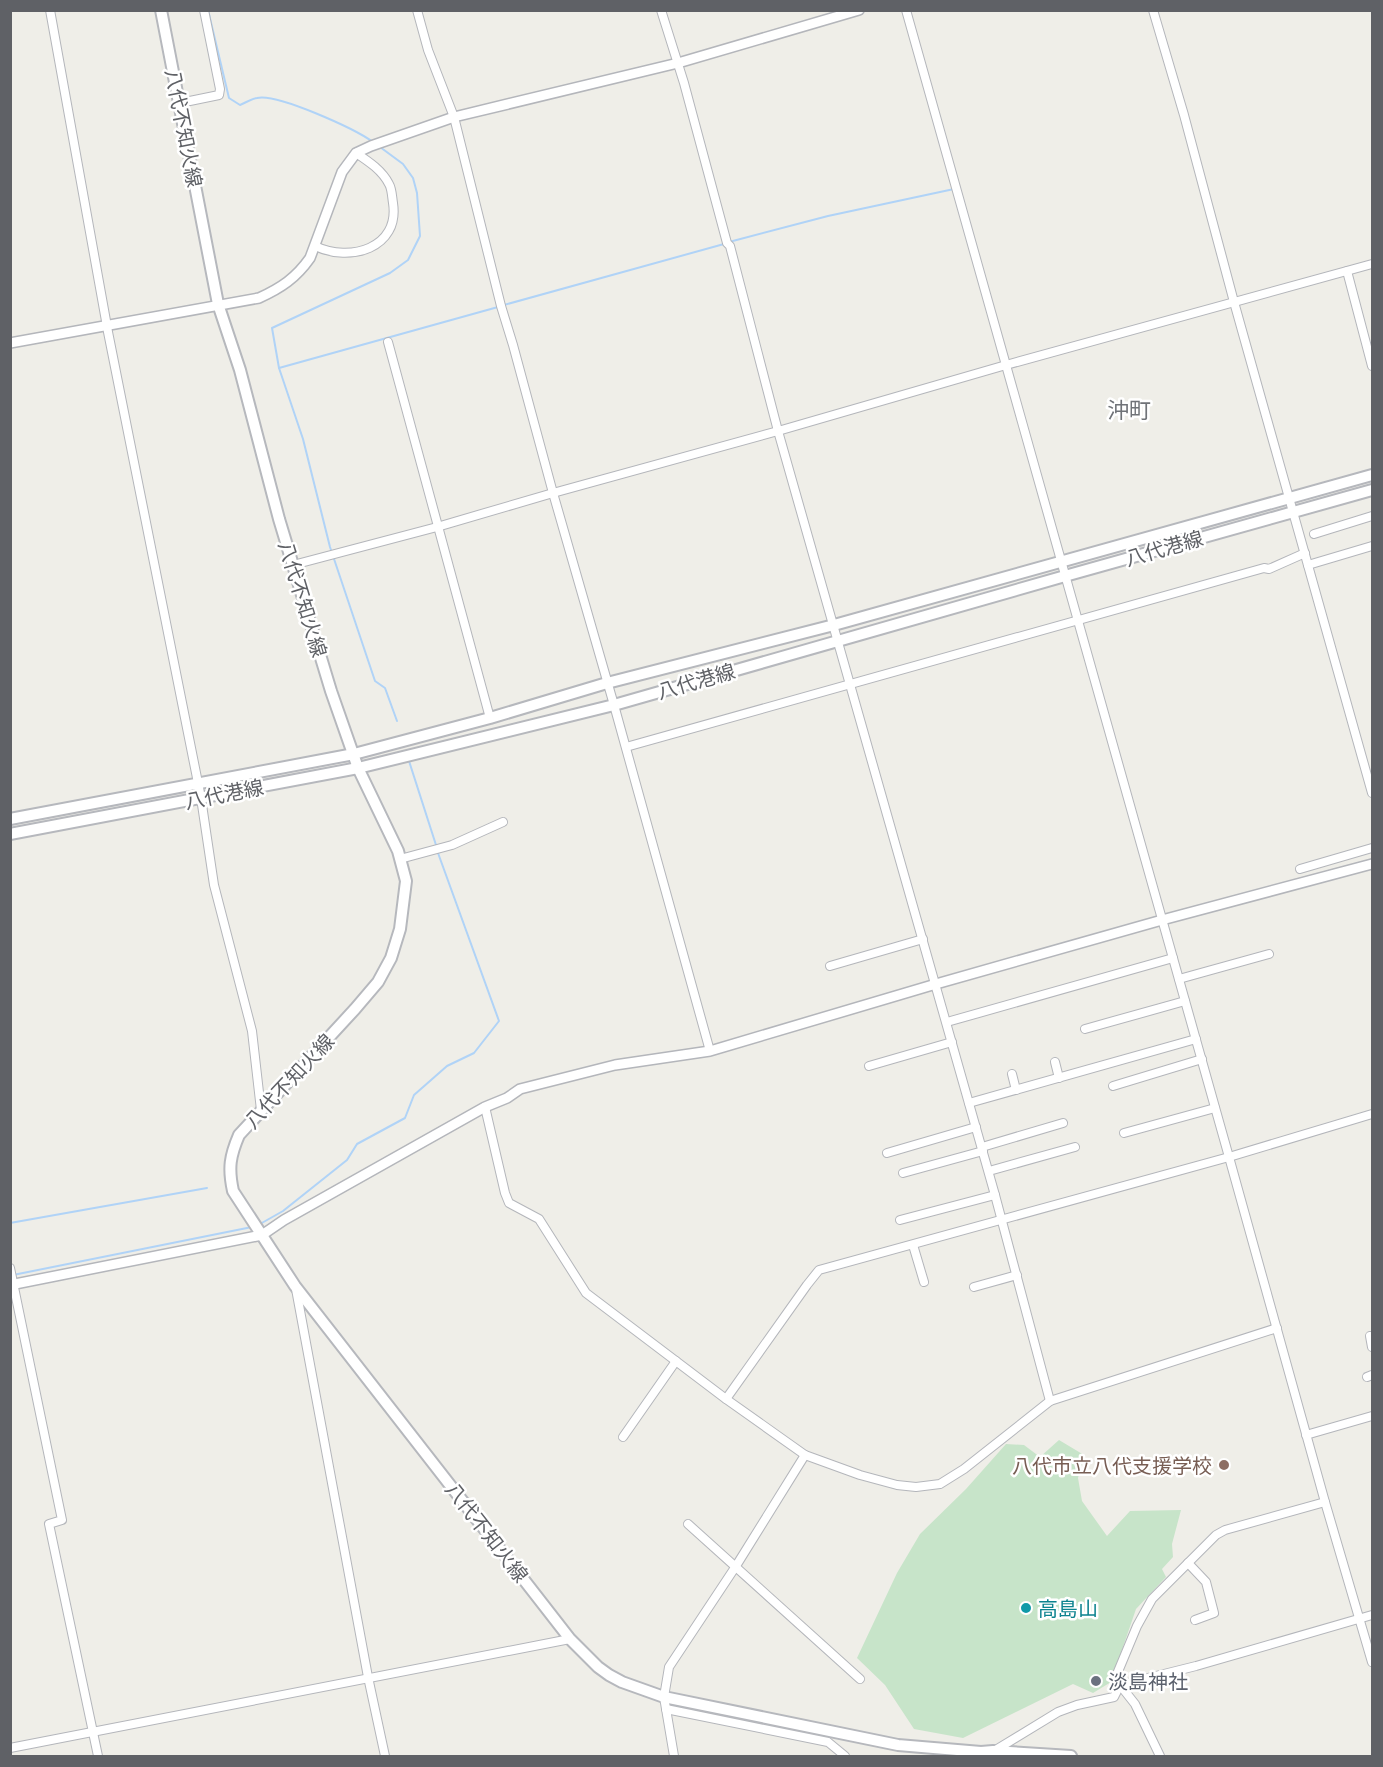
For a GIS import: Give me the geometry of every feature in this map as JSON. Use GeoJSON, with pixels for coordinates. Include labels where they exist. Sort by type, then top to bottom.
{"type":"FeatureCollection","features":[{"type":"Feature","properties":{"kind":"main road","name":"八代不知火線"},"geometry":{"type":"LineString","coordinates":[[161,10],[218,304],[240,370],[279,519],[331,691],[358,768],[398,851],[406,881],[400,929],[391,958],[378,982],[239,1134],[231,1153],[229,1173],[233,1191],[295,1286],[570,1639],[609,1675],[664,1697],[898,1745],[979,1754],[993,1751],[1071,1756]]}},
{"type":"Feature","properties":{"kind":"main road","name":"八代港線"},"geometry":{"type":"LineString","coordinates":[[10,819],[354,754],[490,718],[607,683],[834,625],[1372,475]]}},
{"type":"Feature","properties":{"kind":"main road","name":"八代港線"},"geometry":{"type":"LineString","coordinates":[[10,834],[358,768],[614,705],[1372,490]]}},
{"type":"Feature","properties":{"kind":"street"},"geometry":{"type":"LineString","coordinates":[[50,10],[107,324],[201,798],[214,885],[252,1031],[261,1110]]}},
{"type":"Feature","properties":{"kind":"street"},"geometry":{"type":"LineString","coordinates":[[180,103],[219,95],[220,89],[204,10]]}},
{"type":"Feature","properties":{"kind":"street"},"geometry":{"type":"LineString","coordinates":[[417,10],[428,50],[454,117],[501,306],[552,493],[626,747],[710,1051]]}},
{"type":"Feature","properties":{"kind":"street"},"geometry":{"type":"LineString","coordinates":[[661,10],[678,63],[727,243],[730,246],[778,431],[947,1022],[1050,1401]]}},
{"type":"Feature","properties":{"kind":"street"},"geometry":{"type":"LineString","coordinates":[[10,343],[259,298],[278,290],[301,271],[315,246],[342,172],[363,149],[454,117],[678,63],[859,10]]}},
{"type":"Feature","properties":{"kind":"street"},"geometry":{"type":"LineString","coordinates":[[906,10],[1306,1435],[1372,1662]]}},
{"type":"Feature","properties":{"kind":"street"},"geometry":{"type":"LineString","coordinates":[[1153,10],[1372,793]]}},
{"type":"Feature","properties":{"kind":"street"},"geometry":{"type":"LineString","coordinates":[[315,246],[324,250],[346,253],[371,248],[387,235],[393,224],[394,211],[390,185],[363,149]]}},
{"type":"Feature","properties":{"kind":"street"},"geometry":{"type":"LineString","coordinates":[[293,565],[437,527],[1006,365],[1372,264]]}},
{"type":"Feature","properties":{"kind":"street"},"geometry":{"type":"LineString","coordinates":[[1347,271],[1372,366]]}},
{"type":"Feature","properties":{"kind":"street"},"geometry":{"type":"LineString","coordinates":[[388,342],[490,718]]}},
{"type":"Feature","properties":{"kind":"street"},"geometry":{"type":"LineString","coordinates":[[1314,534],[1372,516]]}},
{"type":"Feature","properties":{"kind":"street"},"geometry":{"type":"LineString","coordinates":[[1308,565],[1372,546]]}},
{"type":"Feature","properties":{"kind":"street"},"geometry":{"type":"LineString","coordinates":[[626,747],[1264,568],[1269,569],[1305,553]]}},
{"type":"Feature","properties":{"kind":"street"},"geometry":{"type":"LineString","coordinates":[[400,859],[452,845],[503,822]]}},
{"type":"Feature","properties":{"kind":"street"},"geometry":{"type":"LineString","coordinates":[[1300,869],[1372,848]]}},
{"type":"Feature","properties":{"kind":"street"},"geometry":{"type":"LineString","coordinates":[[12,1284],[260,1232],[520,1089],[615,1065],[710,1051],[1162,920],[1372,864]]}},
{"type":"Feature","properties":{"kind":"street"},"geometry":{"type":"LineString","coordinates":[[830,966],[923,939]]}},
{"type":"Feature","properties":{"kind":"street"},"geometry":{"type":"LineString","coordinates":[[1179,979],[1269,954]]}},
{"type":"Feature","properties":{"kind":"street"},"geometry":{"type":"LineString","coordinates":[[947,1022],[1173,958]]}},
{"type":"Feature","properties":{"kind":"street"},"geometry":{"type":"LineString","coordinates":[[1085,1029],[1185,1001]]}},
{"type":"Feature","properties":{"kind":"street"},"geometry":{"type":"LineString","coordinates":[[969,1103],[1196,1039]]}},
{"type":"Feature","properties":{"kind":"street"},"geometry":{"type":"LineString","coordinates":[[869,1066],[952,1042]]}},
{"type":"Feature","properties":{"kind":"street"},"geometry":{"type":"LineString","coordinates":[[1113,1086],[1202,1059]]}},
{"type":"Feature","properties":{"kind":"street"},"geometry":{"type":"LineString","coordinates":[[1055,1062],[1059,1078]]}},
{"type":"Feature","properties":{"kind":"street"},"geometry":{"type":"LineString","coordinates":[[1012,1074],[1016,1090]]}},
{"type":"Feature","properties":{"kind":"street"},"geometry":{"type":"LineString","coordinates":[[485,1107],[509,1203],[539,1219],[586,1293],[726,1399],[805,1455],[860,1475],[897,1485],[916,1487],[940,1484],[964,1470],[1050,1401],[1277,1328]]}},
{"type":"Feature","properties":{"kind":"street"},"geometry":{"type":"LineString","coordinates":[[1124,1133],[1215,1108]]}},
{"type":"Feature","properties":{"kind":"street"},"geometry":{"type":"LineString","coordinates":[[726,1399],[819,1270],[1229,1157],[1372,1114]]}},
{"type":"Feature","properties":{"kind":"street"},"geometry":{"type":"LineString","coordinates":[[903,1173],[1064,1123]]}},
{"type":"Feature","properties":{"kind":"street"},"geometry":{"type":"LineString","coordinates":[[887,1153],[976,1127]]}},
{"type":"Feature","properties":{"kind":"street"},"geometry":{"type":"LineString","coordinates":[[988,1171],[1075,1147]]}},
{"type":"Feature","properties":{"kind":"street"},"geometry":{"type":"LineString","coordinates":[[900,1220],[995,1195]]}},
{"type":"Feature","properties":{"kind":"street"},"geometry":{"type":"LineString","coordinates":[[913,1245],[924,1282]]}},
{"type":"Feature","properties":{"kind":"street"},"geometry":{"type":"LineString","coordinates":[[11,1270],[12,1284],[62,1520],[49,1524],[98,1756]]}},
{"type":"Feature","properties":{"kind":"street"},"geometry":{"type":"LineString","coordinates":[[974,1287],[1017,1275]]}},
{"type":"Feature","properties":{"kind":"street"},"geometry":{"type":"LineString","coordinates":[[295,1286],[368,1677],[385,1756]]}},
{"type":"Feature","properties":{"kind":"street"},"geometry":{"type":"LineString","coordinates":[[1370,1336],[1372,1347]]}},
{"type":"Feature","properties":{"kind":"street"},"geometry":{"type":"LineString","coordinates":[[623,1437],[676,1361]]}},
{"type":"Feature","properties":{"kind":"street"},"geometry":{"type":"LineString","coordinates":[[1306,1435],[1372,1416]]}},
{"type":"Feature","properties":{"kind":"street"},"geometry":{"type":"LineString","coordinates":[[674,1756],[664,1697],[669,1667],[736,1566],[805,1455]]}},
{"type":"Feature","properties":{"kind":"street"},"geometry":{"type":"LineString","coordinates":[[1160,1756],[1136,1704],[1120,1685],[1117,1674],[1137,1626],[1152,1599],[1216,1535],[1225,1530],[1325,1502]]}},
{"type":"Feature","properties":{"kind":"street"},"geometry":{"type":"LineString","coordinates":[[688,1524],[860,1679]]}},
{"type":"Feature","properties":{"kind":"street"},"geometry":{"type":"LineString","coordinates":[[1188,1563],[1206,1582],[1214,1613],[1196,1620]]}},
{"type":"Feature","properties":{"kind":"street"},"geometry":{"type":"LineString","coordinates":[[993,1751],[1058,1712],[1077,1705],[1114,1697],[1120,1685],[1196,1666],[1372,1615]]}},
{"type":"Feature","properties":{"kind":"street"},"geometry":{"type":"LineString","coordinates":[[10,1748],[570,1639]]}},
{"type":"Feature","properties":{"kind":"street"},"geometry":{"type":"LineString","coordinates":[[666,1709],[828,1742],[845,1756]]}},
{"type":"Feature","properties":{"kind":"green space"},"geometry":{"type":"Polygon","coordinates":[[[1059,1440],[1084,1455],[1078,1478],[1082,1501],[1107,1536],[1130,1511],[1181,1510],[1172,1544],[1173,1557],[1162,1569],[1166,1577],[1136,1609],[1111,1682],[1093,1693],[1073,1684],[963,1738],[914,1729],[885,1685],[857,1658],[897,1573],[920,1534],[966,1489],[1006,1444],[1024,1445],[1040,1457],[1059,1440]]]}},
{"type":"Feature","properties":{"kind":"waterway"},"geometry":{"type":"LineString","coordinates":[[208,10],[229,98],[240,105],[257,98],[267,98],[298,106],[334,121],[373,142]]}},
{"type":"Feature","properties":{"kind":"waterway"},"geometry":{"type":"LineString","coordinates":[[380,147],[403,164],[413,178],[417,193],[420,236],[408,260],[390,273],[272,328],[279,368],[303,439],[330,547],[375,681],[385,688],[397,721]]}},
{"type":"Feature","properties":{"kind":"waterway"},"geometry":{"type":"LineString","coordinates":[[729,242],[828,216],[954,189]]}},
{"type":"Feature","properties":{"kind":"waterway"},"geometry":{"type":"LineString","coordinates":[[504,305],[724,244]]}},
{"type":"Feature","properties":{"kind":"waterway"},"geometry":{"type":"LineString","coordinates":[[279,368],[498,307]]}},
{"type":"Feature","properties":{"kind":"waterway"},"geometry":{"type":"LineString","coordinates":[[409,761],[436,845]]}},
{"type":"Feature","properties":{"kind":"waterway"},"geometry":{"type":"LineString","coordinates":[[260,1224],[283,1211],[347,1160],[357,1144],[405,1118],[414,1095],[447,1066],[474,1053],[499,1021],[438,853]]}},
{"type":"Feature","properties":{"kind":"waterway"},"geometry":{"type":"LineString","coordinates":[[10,1223],[207,1188]]}},
{"type":"Feature","properties":{"kind":"waterway"},"geometry":{"type":"LineString","coordinates":[[13,1275],[252,1227]]}},
{"type":"Feature","properties":{"kind":"place","name":"八代市立八代支援学校"},"geometry":{"type":"Point","coordinates":[1224,1465]}},
{"type":"Feature","properties":{"kind":"place","name":"高島山"},"geometry":{"type":"Point","coordinates":[1026,1608]}},
{"type":"Feature","properties":{"kind":"place","name":"淡島神社"},"geometry":{"type":"Point","coordinates":[1096,1681]}},
{"type":"Feature","properties":{"kind":"district","name":"沖町"},"geometry":{"type":"Point","coordinates":[1129,410]}}]}
